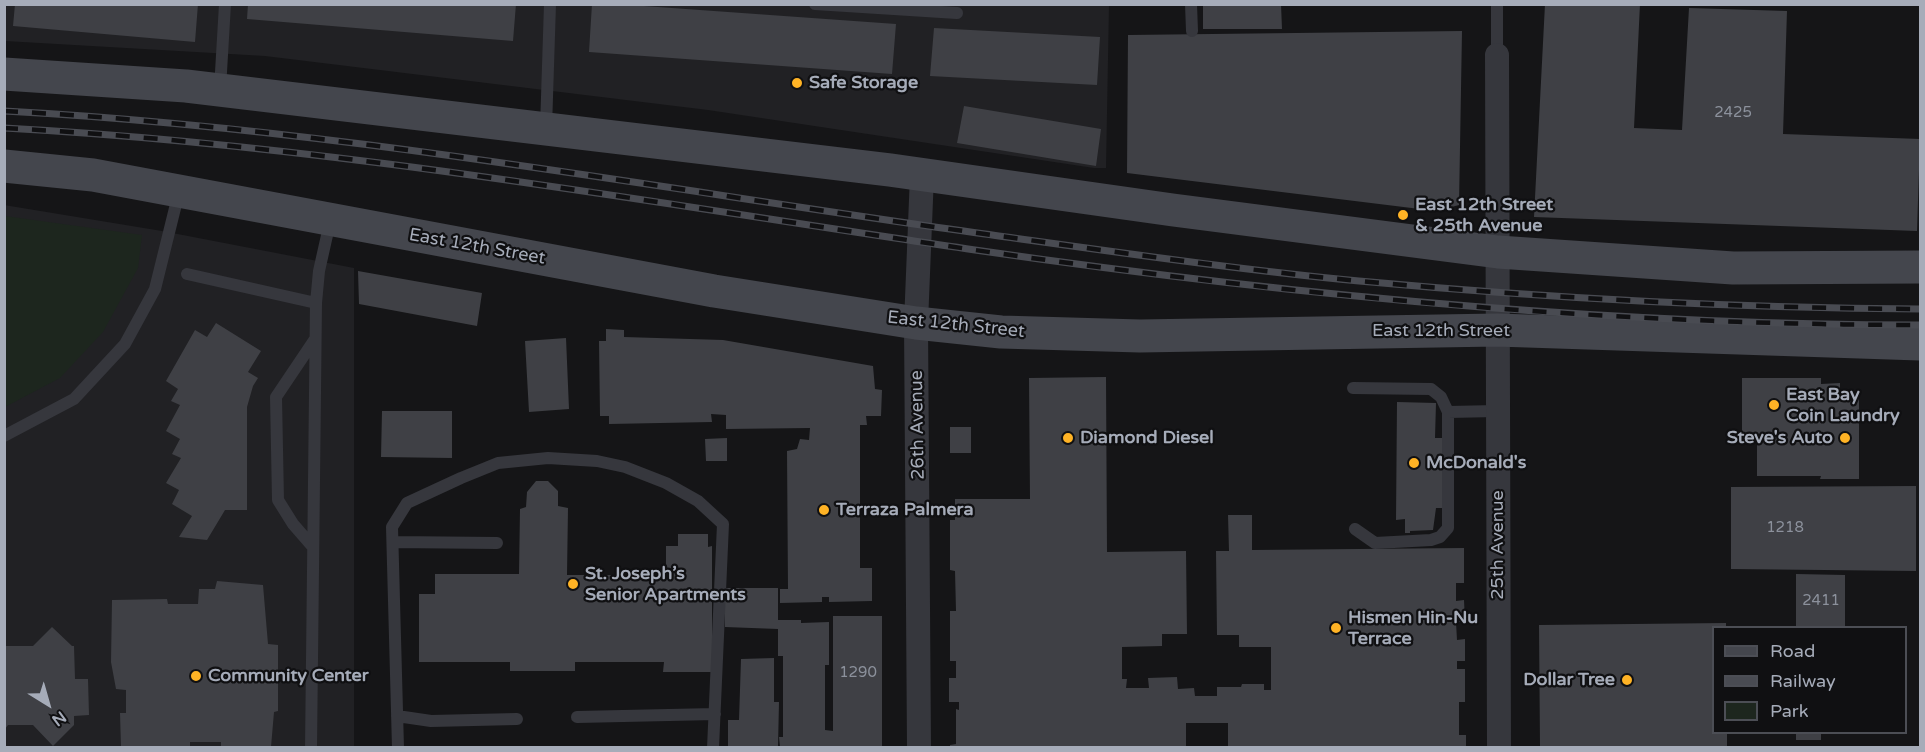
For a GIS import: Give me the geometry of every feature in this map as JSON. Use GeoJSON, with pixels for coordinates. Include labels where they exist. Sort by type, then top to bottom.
{"type":"FeatureCollection","features":[{"type":"Feature","properties":{"kind":"main road"},"geometry":{"type":"LineString","coordinates":[[4,74],[186,86],[922,175],[1498,252],[1733,268],[1920,267]]}},
{"type":"Feature","properties":{"kind":"main road","name":"East 12th Street"},"geometry":{"type":"LineString","coordinates":[[4,166],[93,175],[714,291],[916,323],[1001,332],[1140,336],[1497,330],[1920,344]]}},
{"type":"Feature","properties":{"kind":"street","name":"25th Avenue"},"geometry":{"type":"LineString","coordinates":[[1497,55],[1499,747]]}},
{"type":"Feature","properties":{"kind":"street","name":"26th Avenue"},"geometry":{"type":"LineString","coordinates":[[919,747],[916,323],[922,175]]}},
{"type":"Feature","properties":{"kind":"lane"},"geometry":{"type":"LineString","coordinates":[[219,90],[225,4]]}},
{"type":"Feature","properties":{"kind":"lane"},"geometry":{"type":"LineString","coordinates":[[546,129],[550,4]]}},
{"type":"Feature","properties":{"kind":"lane"},"geometry":{"type":"LineString","coordinates":[[815,4],[957,13]]}},
{"type":"Feature","properties":{"kind":"lane"},"geometry":{"type":"LineString","coordinates":[[1191,4],[1192,31]]}},
{"type":"Feature","properties":{"kind":"lane"},"geometry":{"type":"LineString","coordinates":[[1497,4],[1497,55]]}},
{"type":"Feature","properties":{"kind":"lane"},"geometry":{"type":"LineString","coordinates":[[4,436],[74,399],[125,344],[155,289],[179,191]]}},
{"type":"Feature","properties":{"kind":"lane"},"geometry":{"type":"LineString","coordinates":[[311,747],[316,303],[319,271],[331,220]]}},
{"type":"Feature","properties":{"kind":"lane"},"geometry":{"type":"LineString","coordinates":[[188,274],[316,303]]}},
{"type":"Feature","properties":{"kind":"lane"},"geometry":{"type":"LineString","coordinates":[[313,547],[293,524],[278,500],[276,398],[315,338]]}},
{"type":"Feature","properties":{"kind":"lane"},"geometry":{"type":"LineString","coordinates":[[1353,388],[1431,389],[1441,397],[1448,412],[1448,528],[1440,537],[1431,540],[1375,543],[1354,529]]}},
{"type":"Feature","properties":{"kind":"lane"},"geometry":{"type":"LineString","coordinates":[[1448,412],[1497,411]]}},
{"type":"Feature","properties":{"kind":"lane"},"geometry":{"type":"LineString","coordinates":[[398,747],[392,527],[407,503],[461,478],[498,463],[548,458],[597,460],[625,467],[666,483],[698,501],[723,524],[713,747]]}},
{"type":"Feature","properties":{"kind":"lane"},"geometry":{"type":"LineString","coordinates":[[393,542],[497,543]]}},
{"type":"Feature","properties":{"kind":"lane"},"geometry":{"type":"LineString","coordinates":[[577,717],[715,714]]}},
{"type":"Feature","properties":{"kind":"lane"},"geometry":{"type":"LineString","coordinates":[[397,716],[431,721],[517,719]]}},
{"type":"Feature","properties":{"kind":"shaded area","name":"Safe Storage"},"geometry":{"type":"Polygon","coordinates":[[[4,5],[1109,5],[1106,168],[708,110],[265,56],[5,41],[4,5]]]}},
{"type":"Feature","properties":{"kind":"shaded area"},"geometry":{"type":"Polygon","coordinates":[[[4,205],[162,231],[354,268],[354,747],[5,747],[4,205]]]}},
{"type":"Feature","properties":{"kind":"green space"},"geometry":{"type":"Polygon","coordinates":[[[5,216],[142,235],[138,268],[103,332],[60,378],[5,407],[5,216]]]}},
{"type":"Feature","properties":{"kind":"building"},"geometry":{"type":"Polygon","coordinates":[[[15,4],[198,4],[195,42],[13,26],[15,4]]]}},
{"type":"Feature","properties":{"kind":"building"},"geometry":{"type":"Polygon","coordinates":[[[248,4],[516,4],[513,41],[247,19],[248,4]]]}},
{"type":"Feature","properties":{"kind":"building"},"geometry":{"type":"Polygon","coordinates":[[[592,4],[896,24],[892,74],[589,52],[592,4]]]}},
{"type":"Feature","properties":{"kind":"building"},"geometry":{"type":"Polygon","coordinates":[[[1203,4],[1281,4],[1282,29],[1203,29],[1203,4]]]}},
{"type":"Feature","properties":{"kind":"building"},"geometry":{"type":"Polygon","coordinates":[[[1545,4],[1640,4],[1634,128],[1682,130],[1689,8],[1787,11],[1783,134],[1920,139],[1917,231],[1534,217],[1545,4]]]}},
{"type":"Feature","properties":{"kind":"building"},"geometry":{"type":"Polygon","coordinates":[[[934,28],[1100,37],[1097,85],[930,76],[934,28]]]}},
{"type":"Feature","properties":{"kind":"building"},"geometry":{"type":"Polygon","coordinates":[[[1462,31],[1459,205],[1436,211],[1127,173],[1128,35],[1462,31]]]}},
{"type":"Feature","properties":{"kind":"building"},"geometry":{"type":"Polygon","coordinates":[[[964,106],[1101,129],[1096,166],[957,143],[964,106]]]}},
{"type":"Feature","properties":{"kind":"building"},"geometry":{"type":"Polygon","coordinates":[[[358,271],[482,293],[477,326],[359,304],[358,271]]]}},
{"type":"Feature","properties":{"kind":"building"},"geometry":{"type":"Polygon","coordinates":[[[216,323],[261,351],[248,372],[258,378],[253,386],[247,407],[247,510],[225,510],[207,540],[179,537],[192,516],[172,504],[179,490],[166,483],[181,458],[172,454],[180,439],[166,431],[180,405],[171,401],[178,389],[166,381],[195,330],[207,337],[216,323]]]}},
{"type":"Feature","properties":{"kind":"building","name":"Terraza Palmera"},"geometry":{"type":"Polygon","coordinates":[[[606,329],[624,330],[624,337],[723,340],[873,366],[875,389],[882,390],[881,416],[866,416],[867,425],[860,425],[860,568],[872,568],[872,601],[829,602],[829,597],[822,597],[822,602],[780,603],[780,589],[788,589],[787,451],[797,449],[800,439],[809,440],[810,428],[726,429],[726,415],[711,414],[712,422],[609,424],[609,416],[600,416],[599,341],[606,341],[606,329]]]}},
{"type":"Feature","properties":{"kind":"building"},"geometry":{"type":"Polygon","coordinates":[[[566,338],[569,409],[529,412],[525,341],[566,338]]]}},
{"type":"Feature","properties":{"kind":"building","name":"Hismen Hin-Nu Terrace"},"geometry":{"type":"Polygon","coordinates":[[[1106,377],[1107,552],[1186,551],[1187,634],[1162,634],[1162,646],[1122,647],[1122,679],[1127,679],[1126,688],[1149,688],[1148,678],[1177,677],[1178,689],[1194,688],[1195,696],[1217,696],[1217,687],[1241,687],[1242,684],[1264,684],[1264,690],[1271,690],[1271,647],[1239,647],[1239,635],[1217,635],[1216,551],[1229,551],[1228,515],[1252,515],[1252,550],[1464,548],[1464,583],[1456,583],[1456,601],[1464,600],[1465,622],[1456,622],[1457,640],[1465,639],[1465,661],[1457,661],[1457,669],[1465,669],[1465,702],[1459,702],[1459,735],[1466,735],[1466,747],[1228,747],[1228,723],[1186,723],[1186,747],[950,747],[956,744],[956,709],[959,710],[959,702],[949,702],[949,678],[956,678],[956,661],[950,661],[950,611],[956,611],[955,571],[950,570],[950,520],[955,520],[955,499],[1030,499],[1029,378],[1106,377]]]}},
{"type":"Feature","properties":{"kind":"building"},"geometry":{"type":"Polygon","coordinates":[[[1742,378],[1821,378],[1821,384],[1840,383],[1840,399],[1859,399],[1859,479],[1820,479],[1821,476],[1757,476],[1757,438],[1742,439],[1742,378]]]}},
{"type":"Feature","properties":{"kind":"building"},"geometry":{"type":"Polygon","coordinates":[[[1397,402],[1436,403],[1435,438],[1443,438],[1443,508],[1436,508],[1433,530],[1405,533],[1405,519],[1396,520],[1397,402]]]}},
{"type":"Feature","properties":{"kind":"building"},"geometry":{"type":"Polygon","coordinates":[[[382,411],[452,411],[452,458],[381,457],[382,411]]]}},
{"type":"Feature","properties":{"kind":"building"},"geometry":{"type":"Polygon","coordinates":[[[950,427],[971,427],[971,453],[950,453],[950,427]]]}},
{"type":"Feature","properties":{"kind":"building"},"geometry":{"type":"Polygon","coordinates":[[[727,438],[727,461],[706,461],[705,439],[727,438]]]}},
{"type":"Feature","properties":{"kind":"building","name":"St. Joseph’s Senior Apartments"},"geometry":{"type":"Polygon","coordinates":[[[536,481],[548,481],[558,491],[558,506],[568,508],[567,575],[666,575],[666,546],[678,546],[678,534],[708,534],[708,547],[712,546],[712,672],[663,672],[664,662],[575,662],[575,671],[510,671],[510,662],[419,662],[419,594],[435,594],[435,574],[519,574],[520,509],[526,507],[527,492],[536,481]]]}},
{"type":"Feature","properties":{"kind":"building"},"geometry":{"type":"Polygon","coordinates":[[[1916,486],[1916,571],[1731,569],[1731,487],[1916,486]]]}},
{"type":"Feature","properties":{"kind":"building"},"geometry":{"type":"Polygon","coordinates":[[[1796,574],[1845,575],[1845,626],[1796,626],[1796,574]]]}},
{"type":"Feature","properties":{"kind":"building","name":"Community Center"},"geometry":{"type":"Polygon","coordinates":[[[217,581],[263,585],[268,644],[278,645],[278,711],[274,712],[271,747],[221,747],[221,742],[190,742],[190,747],[121,747],[120,713],[126,713],[126,690],[116,689],[111,662],[112,600],[167,599],[168,604],[198,604],[199,589],[215,589],[217,581]]]}},
{"type":"Feature","properties":{"kind":"building"},"geometry":{"type":"Polygon","coordinates":[[[725,588],[778,588],[778,620],[801,620],[801,623],[829,622],[829,665],[825,665],[825,730],[833,731],[833,616],[882,616],[882,747],[780,747],[779,737],[783,737],[783,656],[778,656],[778,629],[725,627],[725,588]]]}},
{"type":"Feature","properties":{"kind":"building","name":"Dollar Tree"},"geometry":{"type":"Polygon","coordinates":[[[1726,623],[1726,626],[1712,626],[1712,734],[1727,734],[1727,747],[1540,747],[1539,625],[1726,623]]]}},
{"type":"Feature","properties":{"kind":"building"},"geometry":{"type":"Polygon","coordinates":[[[52,627],[74,646],[75,679],[88,679],[89,715],[74,716],[74,725],[53,746],[33,725],[8,725],[5,729],[5,646],[33,646],[52,627]]]}},
{"type":"Feature","properties":{"kind":"building"},"geometry":{"type":"Polygon","coordinates":[[[774,658],[774,702],[779,702],[778,747],[728,747],[728,720],[739,720],[741,659],[774,658]]]}},
{"type":"Feature","properties":{"kind":"building"},"geometry":{"type":"Polygon","coordinates":[[[1796,734],[1821,734],[1821,740],[1796,740],[1796,734]]]}},
{"type":"Feature","properties":{"kind":"railway"},"geometry":{"type":"LineString","coordinates":[[4,111],[128,119],[373,146],[985,234],[1359,281],[1640,301],[1780,307],[1920,309]]}},
{"type":"Feature","properties":{"kind":"railway"},"geometry":{"type":"LineString","coordinates":[[4,128],[126,136],[370,162],[612,195],[975,250],[1328,294],[1683,320],[1920,325]]}},
{"type":"Feature","properties":{"kind":"place","name":"Safe Storage"},"geometry":{"type":"Point","coordinates":[797,83]}},
{"type":"Feature","properties":{"kind":"place","name":"East 12th Street & 25th Avenue"},"geometry":{"type":"Point","coordinates":[1403,215]}},
{"type":"Feature","properties":{"kind":"place","name":"East Bay Coin Laundry"},"geometry":{"type":"Point","coordinates":[1774,405]}},
{"type":"Feature","properties":{"kind":"place","name":"Diamond Diesel"},"geometry":{"type":"Point","coordinates":[1068,438]}},
{"type":"Feature","properties":{"kind":"place","name":"Steve's Auto"},"geometry":{"type":"Point","coordinates":[1845,438]}},
{"type":"Feature","properties":{"kind":"place","name":"McDonald's"},"geometry":{"type":"Point","coordinates":[1414,463]}},
{"type":"Feature","properties":{"kind":"place","name":"Terraza Palmera"},"geometry":{"type":"Point","coordinates":[824,510]}},
{"type":"Feature","properties":{"kind":"place","name":"St. Joseph’s Senior Apartments"},"geometry":{"type":"Point","coordinates":[573,584]}},
{"type":"Feature","properties":{"kind":"place","name":"Hismen Hin-Nu Terrace"},"geometry":{"type":"Point","coordinates":[1336,628]}},
{"type":"Feature","properties":{"kind":"place","name":"Community Center"},"geometry":{"type":"Point","coordinates":[196,676]}},
{"type":"Feature","properties":{"kind":"place","name":"Dollar Tree"},"geometry":{"type":"Point","coordinates":[1627,680]}}]}
